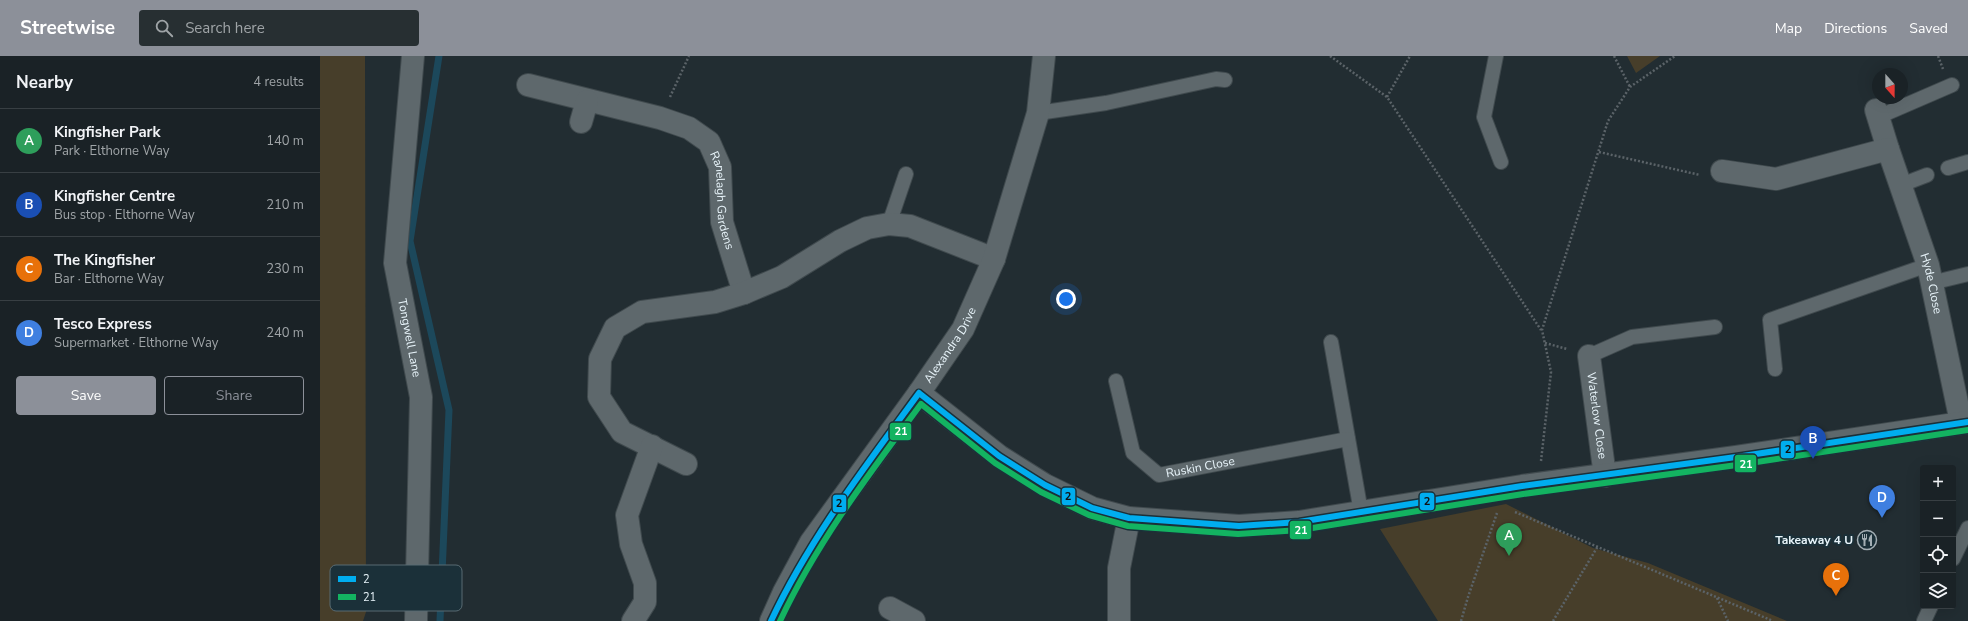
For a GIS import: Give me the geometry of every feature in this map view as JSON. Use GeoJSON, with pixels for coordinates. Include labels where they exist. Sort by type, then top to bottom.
{"type":"FeatureCollection","features":[{"type":"Feature","properties":{"kind":"street","name":"Tongwell Lane"},"geometry":{"type":"LineString","coordinates":[[413,56],[395,262],[421,397],[417,565]]}},
{"type":"Feature","properties":{"kind":"street","name":"Alexandra Drive"},"geometry":{"type":"LineString","coordinates":[[771,621],[784,592],[811,542],[919,393],[963,328],[994,259],[1038,113],[1044,56]]}},
{"type":"Feature","properties":{"kind":"street","name":"Ranelagh Gardens"},"geometry":{"type":"LineString","coordinates":[[528,85],[587,101],[660,118],[689,128],[709,142],[720,167],[722,222],[744,293]]}},
{"type":"Feature","properties":{"kind":"street"},"geometry":{"type":"LineString","coordinates":[[581,122],[587,101]]}},
{"type":"Feature","properties":{"kind":"street","name":"Hyde Close"},"geometry":{"type":"LineString","coordinates":[[1877,113],[1930,274],[1965,422]]}},
{"type":"Feature","properties":{"kind":"street"},"geometry":{"type":"LineString","coordinates":[[1722,171],[1776,179],[1888,149]]}},
{"type":"Feature","properties":{"kind":"street"},"geometry":{"type":"LineString","coordinates":[[686,464],[622,432],[599,397],[600,359],[615,328],[642,312],[716,302],[744,293],[782,277],[853,234],[867,228],[889,224],[910,226],[994,259]]}},
{"type":"Feature","properties":{"kind":"street","name":"Waterlow Close"},"geometry":{"type":"LineString","coordinates":[[1589,356],[1605,476]]}},
{"type":"Feature","properties":{"kind":"street"},"geometry":{"type":"LineString","coordinates":[[919,393],[999,456],[1045,485],[1092,508],[1129,518],[1239,526],[1299,522],[1522,486],[1605,476],[1965,422]]}},
{"type":"Feature","properties":{"kind":"street"},"geometry":{"type":"LineString","coordinates":[[633,621],[645,602],[645,583],[631,544],[627,515],[652,446]]}},
{"type":"Feature","properties":{"kind":"street"},"geometry":{"type":"LineString","coordinates":[[1119,621],[1119,568],[1129,518]]}},
{"type":"Feature","properties":{"kind":"street"},"geometry":{"type":"LineString","coordinates":[[890,608],[914,621]]}},
{"type":"Feature","properties":{"kind":"street","name":"Tongwell Lane"},"geometry":{"type":"LineString","coordinates":[[416,611],[416,621]]}},
{"type":"Feature","properties":{"kind":"lane"},"geometry":{"type":"LineString","coordinates":[[1496,56],[1484,118],[1502,162]]}},
{"type":"Feature","properties":{"kind":"lane"},"geometry":{"type":"LineString","coordinates":[[1038,113],[1106,103],[1216,79],[1225,80]]}},
{"type":"Feature","properties":{"kind":"lane"},"geometry":{"type":"LineString","coordinates":[[1877,113],[1952,85]]}},
{"type":"Feature","properties":{"kind":"lane"},"geometry":{"type":"LineString","coordinates":[[1948,168],[1968,162]]}},
{"type":"Feature","properties":{"kind":"lane"},"geometry":{"type":"LineString","coordinates":[[889,224],[906,174]]}},
{"type":"Feature","properties":{"kind":"lane"},"geometry":{"type":"LineString","coordinates":[[1900,185],[1927,175]]}},
{"type":"Feature","properties":{"kind":"lane"},"geometry":{"type":"LineString","coordinates":[[1775,369],[1770,320],[1930,274],[1968,274]]}},
{"type":"Feature","properties":{"kind":"lane"},"geometry":{"type":"LineString","coordinates":[[1589,356],[1632,337],[1715,327]]}},
{"type":"Feature","properties":{"kind":"lane"},"geometry":{"type":"LineString","coordinates":[[1331,342],[1361,512]]}},
{"type":"Feature","properties":{"kind":"lane","name":"Ruskin Close"},"geometry":{"type":"LineString","coordinates":[[1116,381],[1133,453],[1159,475],[1348,439]]}},
{"type":"Feature","properties":{"kind":"lane"},"geometry":{"type":"LineString","coordinates":[[1956,553],[1968,528]]}},
{"type":"Feature","properties":{"kind":"lane"},"geometry":{"type":"LineString","coordinates":[[1924,621],[1930,609]]}},
{"type":"Feature","properties":{"kind":"path"},"geometry":{"type":"LineString","coordinates":[[660,118],[689,56]]}},
{"type":"Feature","properties":{"kind":"path"},"geometry":{"type":"LineString","coordinates":[[1330,56],[1387,97],[1542,330],[1551,372],[1540,470],[1522,486]]}},
{"type":"Feature","properties":{"kind":"path"},"geometry":{"type":"LineString","coordinates":[[1387,97],[1410,56]]}},
{"type":"Feature","properties":{"kind":"path"},"geometry":{"type":"LineString","coordinates":[[1614,56],[1630,87]]}},
{"type":"Feature","properties":{"kind":"path"},"geometry":{"type":"LineString","coordinates":[[1542,330],[1608,121],[1630,87],[1675,56]]}},
{"type":"Feature","properties":{"kind":"path"},"geometry":{"type":"LineString","coordinates":[[1599,152],[1701,175],[1722,171]]}},
{"type":"Feature","properties":{"kind":"path"},"geometry":{"type":"LineString","coordinates":[[1514,511],[1773,621]]}},
{"type":"Feature","properties":{"kind":"path"},"geometry":{"type":"LineString","coordinates":[[1461,621],[1498,512]]}},
{"type":"Feature","properties":{"kind":"path"},"geometry":{"type":"LineString","coordinates":[[1554,621],[1598,546]]}},
{"type":"Feature","properties":{"kind":"path"},"geometry":{"type":"LineString","coordinates":[[1717,598],[1728,621]]}},
{"type":"Feature","properties":{"kind":"shaded area"},"geometry":{"type":"Polygon","coordinates":[[[320,56],[365,56],[366,565],[330,565],[330,611],[366,612],[363,621],[320,621],[320,56]]]}},
{"type":"Feature","properties":{"kind":"shaded area"},"geometry":{"type":"Polygon","coordinates":[[[1627,56],[1660,56],[1636,73],[1627,56]]]}},
{"type":"Feature","properties":{"kind":"shaded area"},"geometry":{"type":"Polygon","coordinates":[[[1506,504],[1593,548],[1648,563],[1787,621],[1438,621],[1380,529],[1506,504]]]}},
{"type":"Feature","properties":{"kind":"waterway"},"geometry":{"type":"LineString","coordinates":[[439,56],[410,241],[449,410],[442,565]]}},
{"type":"Feature","properties":{"kind":"waterway"},"geometry":{"type":"LineString","coordinates":[[440,611],[440,621]]}},
{"type":"Feature","properties":{"kind":"transit line","name":"2"},"geometry":{"type":"LineString","coordinates":[[919,393],[999,456],[1045,485],[1092,508],[1129,518],[1239,526],[1299,522],[1522,486],[1736,457],[1968,422]]}},
{"type":"Feature","properties":{"kind":"transit line","name":"2"},"geometry":{"type":"LineString","coordinates":[[771,621],[786,590],[839,504],[919,393]]}},
{"type":"Feature","properties":{"kind":"transit line","name":"21"},"geometry":{"type":"LineString","coordinates":[[780,621],[810,564],[827,536],[863,483],[921,404],[995,463],[1041,492],[1089,515],[1128,526],[1238,534],[1300,530],[1523,494],[1737,465],[1968,430]]}},
{"type":"Feature","properties":{"kind":"place","name":"Kingfisher Centre"},"geometry":{"type":"Point","coordinates":[1813,459]}},
{"type":"Feature","properties":{"kind":"place","name":"Tesco Express"},"geometry":{"type":"Point","coordinates":[1882,518]}},
{"type":"Feature","properties":{"kind":"place","name":"Takeaway 4 U"},"geometry":{"type":"Point","coordinates":[1867,540]}},
{"type":"Feature","properties":{"kind":"place","name":"Kingfisher Park"},"geometry":{"type":"Point","coordinates":[1509,556]}},
{"type":"Feature","properties":{"kind":"place","name":"The Kingfisher"},"geometry":{"type":"Point","coordinates":[1836,596]}}]}
